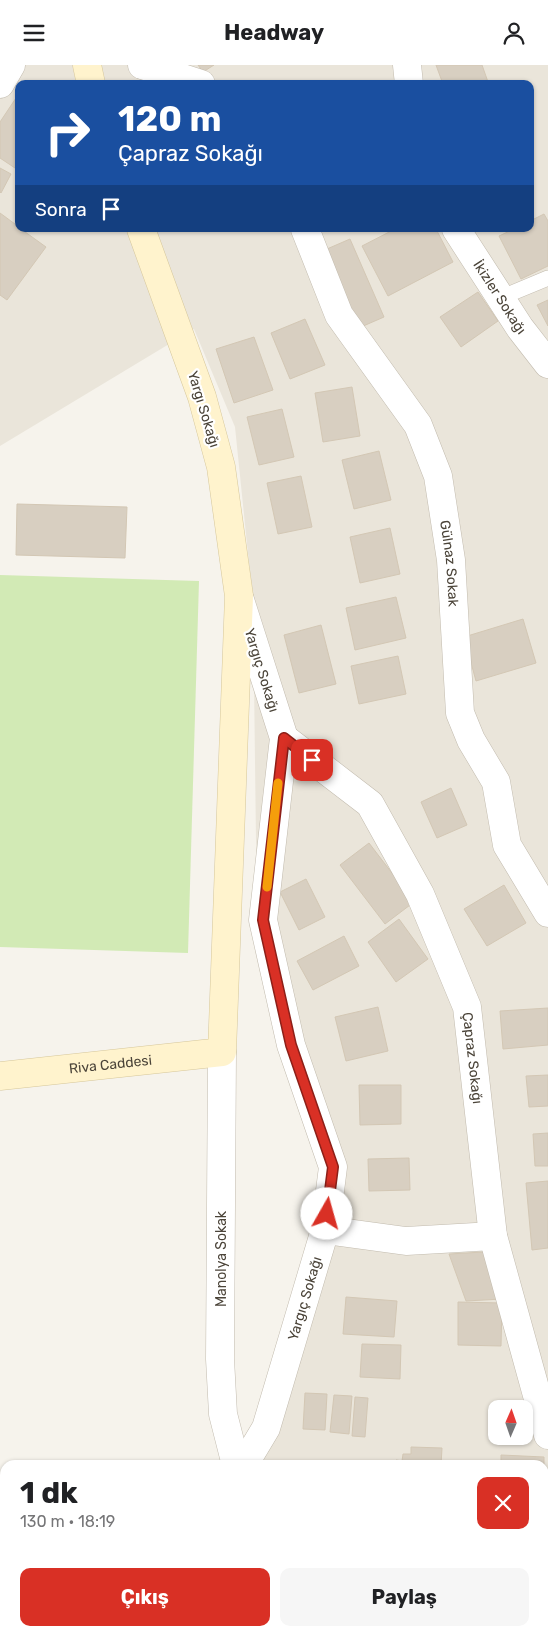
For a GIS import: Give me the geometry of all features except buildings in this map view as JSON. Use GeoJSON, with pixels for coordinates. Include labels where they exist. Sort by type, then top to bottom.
{"type":"FeatureCollection","features":[{"type":"Feature","properties":{"kind":"main road"},"geometry":{"type":"LineString","coordinates":[[87,65],[90,80]]}},
{"type":"Feature","properties":{"kind":"main road","name":"Yargı Sokağı"},"geometry":{"type":"LineString","coordinates":[[142,232],[202,397],[221,467],[239,596],[222,1052]]}},
{"type":"Feature","properties":{"kind":"main road","name":"Riva Caddesi"},"geometry":{"type":"LineString","coordinates":[[0,1075],[222,1052]]}},
{"type":"Feature","properties":{"kind":"street"},"geometry":{"type":"LineString","coordinates":[[0,84],[11,65]]}},
{"type":"Feature","properties":{"kind":"street"},"geometry":{"type":"LineString","coordinates":[[142,65],[188,80]]}},
{"type":"Feature","properties":{"kind":"street"},"geometry":{"type":"LineString","coordinates":[[407,65],[408,80]]}},
{"type":"Feature","properties":{"kind":"street","name":"Gülnaz Sokak"},"geometry":{"type":"LineString","coordinates":[[306,232],[339,315],[418,425],[438,476],[451,560],[460,713],[471,740],[496,782],[507,845],[548,913]]}},
{"type":"Feature","properties":{"kind":"street","name":"İkizler Sokağı"},"geometry":{"type":"LineString","coordinates":[[458,232],[520,328],[548,364]]}},
{"type":"Feature","properties":{"kind":"street","name":"Yargıç Sokağı"},"geometry":{"type":"LineString","coordinates":[[239,596],[284,738],[263,920],[291,1045],[333,1167],[325,1230],[266,1428],[251,1453],[243,1460]]}},
{"type":"Feature","properties":{"kind":"street","name":"Çapraz Sokağı"},"geometry":{"type":"LineString","coordinates":[[284,738],[370,804],[420,894],[467,1007],[493,1236],[548,1435]]}},
{"type":"Feature","properties":{"kind":"street","name":"Manolya Sokak"},"geometry":{"type":"LineString","coordinates":[[222,1052],[220,1359],[223,1414],[236,1460]]}},
{"type":"Feature","properties":{"kind":"street"},"geometry":{"type":"LineString","coordinates":[[325,1230],[406,1241],[493,1236]]}},
{"type":"Feature","properties":{"kind":"lane"},"geometry":{"type":"LineString","coordinates":[[500,298],[548,278]]}},
{"type":"Feature","properties":{"kind":"shaded area"},"geometry":{"type":"Polygon","coordinates":[[[0,65],[548,65],[548,1460],[262,1460],[331,1254],[344,1169],[257,921],[253,602],[235,427],[194,329],[0,446],[0,65]]]}},
{"type":"Feature","properties":{"kind":"green space"},"geometry":{"type":"Polygon","coordinates":[[[0,575],[199,581],[188,953],[0,947],[0,575]]]}},
{"type":"Feature","properties":{"kind":"slow traffic"},"geometry":{"type":"LineString","coordinates":[[267,887],[278,783]]}},
{"type":"Feature","properties":{"kind":"route"},"geometry":{"type":"LineString","coordinates":[[312,760],[284,738],[263,920],[291,1045],[333,1167],[327,1214]]}}]}
